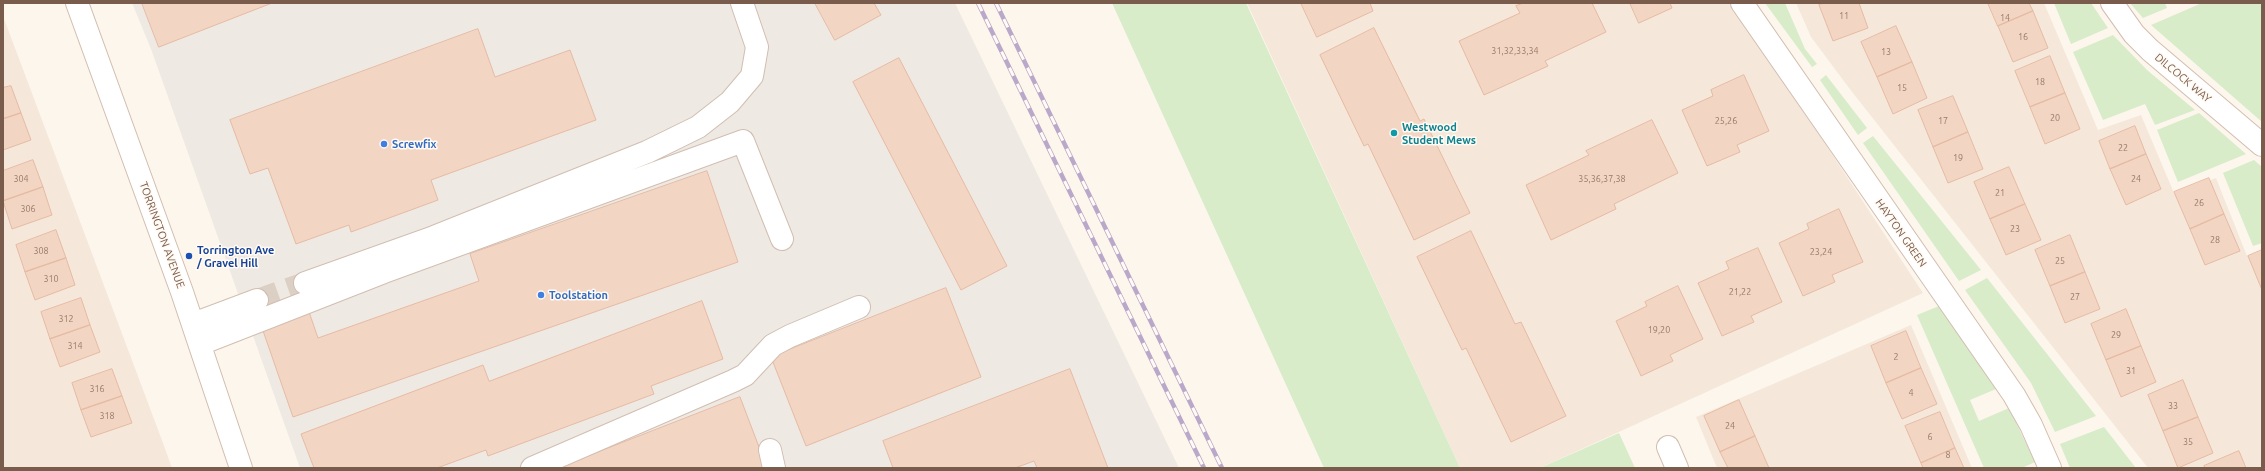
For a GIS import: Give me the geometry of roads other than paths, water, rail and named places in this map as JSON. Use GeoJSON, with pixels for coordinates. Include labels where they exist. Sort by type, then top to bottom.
{"type":"FeatureCollection","features":[{"type":"Feature","properties":{"kind":"street","name":"TORRINGTON AVENUE"},"geometry":{"type":"LineString","coordinates":[[77,3],[196,334],[241,468]]}},
{"type":"Feature","properties":{"kind":"street"},"geometry":{"type":"LineString","coordinates":[[305,283],[456,228],[647,152],[698,127],[730,102],[752,76],[757,48],[742,3]]}},
{"type":"Feature","properties":{"kind":"street","name":"HAYTON GREEN"},"geometry":{"type":"LineString","coordinates":[[1742,3],[2014,395],[2031,425],[2050,468]]}},
{"type":"Feature","properties":{"kind":"street","name":"DILCOCK WAY"},"geometry":{"type":"LineString","coordinates":[[2112,3],[2134,34],[2150,50],[2262,145]]}},
{"type":"Feature","properties":{"kind":"street"},"geometry":{"type":"LineString","coordinates":[[196,334],[384,272],[743,141],[782,239]]}},
{"type":"Feature","properties":{"kind":"street"},"geometry":{"type":"LineString","coordinates":[[196,334],[257,300]]}},
{"type":"Feature","properties":{"kind":"street"},"geometry":{"type":"LineString","coordinates":[[532,468],[733,381],[745,375],[773,345],[790,336],[859,307]]}},
{"type":"Feature","properties":{"kind":"street"},"geometry":{"type":"LineString","coordinates":[[1668,447],[1677,468]]}},
{"type":"Feature","properties":{"kind":"tunnel"},"geometry":{"type":"LineString","coordinates":[[257,300],[305,283]]}},
{"type":"Feature","properties":{"kind":"railway"},"geometry":{"type":"LineString","coordinates":[[978,3],[1204,468]]}},
{"type":"Feature","properties":{"kind":"railway"},"geometry":{"type":"LineString","coordinates":[[996,3],[1222,468]]}},
{"type":"Feature","properties":{"kind":"place","name":"Westwood Student Mews"},"geometry":{"type":"Point","coordinates":[1394,133]}},
{"type":"Feature","properties":{"kind":"place","name":"Screwfix"},"geometry":{"type":"Point","coordinates":[384,144]}},
{"type":"Feature","properties":{"kind":"place","name":"Torrington Ave / Gravel Hill"},"geometry":{"type":"Point","coordinates":[189,256]}},
{"type":"Feature","properties":{"kind":"place","name":"Toolstation"},"geometry":{"type":"Point","coordinates":[541,295]}}]}
